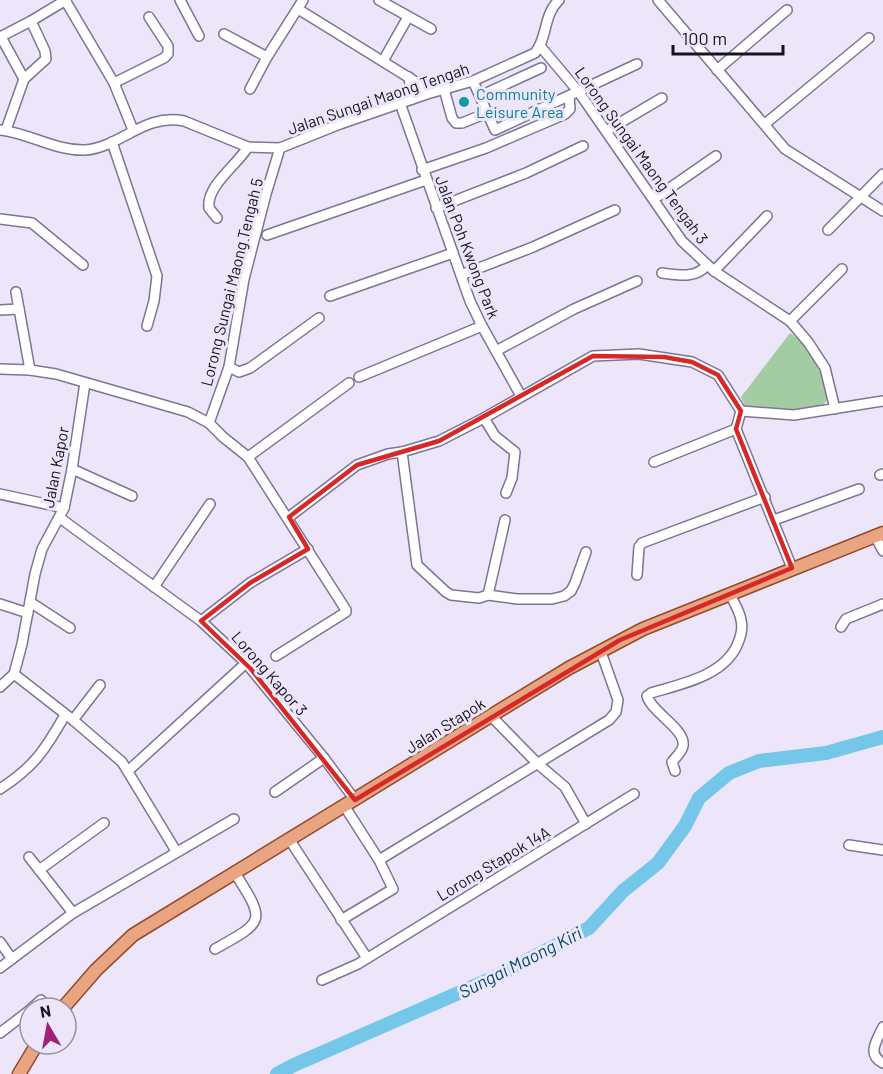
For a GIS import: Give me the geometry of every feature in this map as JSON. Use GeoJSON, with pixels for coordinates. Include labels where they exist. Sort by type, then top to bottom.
{"type":"FeatureCollection","features":[{"type":"Feature","properties":{"kind":"main road","name":"Jalan Stapok"},"geometry":{"type":"LineString","coordinates":[[73,996],[122,944],[158,920],[569,668],[643,629],[879,535]]}},
{"type":"Feature","properties":{"kind":"main road"},"geometry":{"type":"LineString","coordinates":[[22,1070],[30,1056]]}},
{"type":"Feature","properties":{"kind":"street"},"geometry":{"type":"LineString","coordinates":[[24,79],[0,37],[65,0],[114,83],[133,130]]}},
{"type":"Feature","properties":{"kind":"street"},"geometry":{"type":"LineString","coordinates":[[180,0],[200,36]]}},
{"type":"Feature","properties":{"kind":"street"},"geometry":{"type":"LineString","coordinates":[[379,0],[431,29]]}},
{"type":"Feature","properties":{"kind":"street"},"geometry":{"type":"LineString","coordinates":[[540,46],[551,7],[559,0]]}},
{"type":"Feature","properties":{"kind":"street"},"geometry":{"type":"LineString","coordinates":[[658,0],[785,149],[883,211]]}},
{"type":"Feature","properties":{"kind":"street"},"geometry":{"type":"LineString","coordinates":[[250,88],[300,4],[409,77],[427,94]]}},
{"type":"Feature","properties":{"kind":"street"},"geometry":{"type":"LineString","coordinates":[[717,70],[787,10]]}},
{"type":"Feature","properties":{"kind":"street"},"geometry":{"type":"LineString","coordinates":[[114,83],[168,54],[168,46],[149,17]]}},
{"type":"Feature","properties":{"kind":"street"},"geometry":{"type":"LineString","coordinates":[[383,61],[408,17]]}},
{"type":"Feature","properties":{"kind":"street"},"geometry":{"type":"LineString","coordinates":[[3,130],[24,79],[46,59],[45,51],[31,21]]}},
{"type":"Feature","properties":{"kind":"street"},"geometry":{"type":"LineString","coordinates":[[224,34],[267,57]]}},
{"type":"Feature","properties":{"kind":"street"},"geometry":{"type":"LineString","coordinates":[[765,124],[868,38]]}},
{"type":"Feature","properties":{"kind":"street","name":"Jalan Sungai Maong Tengah"},"geometry":{"type":"LineString","coordinates":[[3,130],[68,150],[88,150],[112,142],[133,130],[161,119],[174,119],[248,147],[280,148],[412,99],[473,81],[535,53],[540,46]]}},
{"type":"Feature","properties":{"kind":"street","name":"Lorong Sungai Maong Tengah 3"},"geometry":{"type":"LineString","coordinates":[[540,46],[578,91],[682,241],[710,268],[790,321],[808,342],[825,368],[835,409]]}},
{"type":"Feature","properties":{"kind":"street"},"geometry":{"type":"LineString","coordinates":[[495,130],[638,64]]}},
{"type":"Feature","properties":{"kind":"street"},"geometry":{"type":"LineString","coordinates":[[480,96],[541,68]]}},
{"type":"Feature","properties":{"kind":"street"},"geometry":{"type":"LineString","coordinates":[[409,77],[412,99]]}},
{"type":"Feature","properties":{"kind":"street"},"geometry":{"type":"LineString","coordinates":[[473,81],[500,142]]}},
{"type":"Feature","properties":{"kind":"street"},"geometry":{"type":"LineString","coordinates":[[444,89],[452,118],[456,123],[462,123],[487,113]]}},
{"type":"Feature","properties":{"kind":"street"},"geometry":{"type":"LineString","coordinates":[[422,170],[500,142],[565,114],[570,109],[569,96]]}},
{"type":"Feature","properties":{"kind":"street"},"geometry":{"type":"LineString","coordinates":[[606,131],[662,98]]}},
{"type":"Feature","properties":{"kind":"street","name":"Jalan Poh Kwong Park"},"geometry":{"type":"LineString","coordinates":[[400,104],[436,208],[482,326],[521,396]]}},
{"type":"Feature","properties":{"kind":"street"},"geometry":{"type":"LineString","coordinates":[[112,142],[157,276],[154,301],[147,326]]}},
{"type":"Feature","properties":{"kind":"street"},"geometry":{"type":"LineString","coordinates":[[436,208],[526,173],[583,146]]}},
{"type":"Feature","properties":{"kind":"street"},"geometry":{"type":"LineString","coordinates":[[217,218],[209,208],[209,200],[222,177],[248,147]]}},
{"type":"Feature","properties":{"kind":"street","name":"Lorong Sungai Maong Tengah 5"},"geometry":{"type":"LineString","coordinates":[[209,423],[229,367],[244,279],[280,148]]}},
{"type":"Feature","properties":{"kind":"street"},"geometry":{"type":"LineString","coordinates":[[654,199],[716,156]]}},
{"type":"Feature","properties":{"kind":"street"},"geometry":{"type":"LineString","coordinates":[[828,230],[883,174]]}},
{"type":"Feature","properties":{"kind":"street"},"geometry":{"type":"LineString","coordinates":[[267,235],[426,180]]}},
{"type":"Feature","properties":{"kind":"street"},"geometry":{"type":"LineString","coordinates":[[461,274],[533,247],[615,210]]}},
{"type":"Feature","properties":{"kind":"street"},"geometry":{"type":"LineString","coordinates":[[662,273],[692,275],[710,268],[767,216]]}},
{"type":"Feature","properties":{"kind":"street"},"geometry":{"type":"LineString","coordinates":[[0,219],[32,223],[83,265]]}},
{"type":"Feature","properties":{"kind":"street"},"geometry":{"type":"LineString","coordinates":[[330,296],[453,253]]}},
{"type":"Feature","properties":{"kind":"street"},"geometry":{"type":"LineString","coordinates":[[790,321],[842,269]]}},
{"type":"Feature","properties":{"kind":"street"},"geometry":{"type":"LineString","coordinates":[[496,351],[574,309],[637,281]]}},
{"type":"Feature","properties":{"kind":"street"},"geometry":{"type":"LineString","coordinates":[[16,292],[30,370]]}},
{"type":"Feature","properties":{"kind":"street"},"geometry":{"type":"LineString","coordinates":[[0,310],[19,309]]}},
{"type":"Feature","properties":{"kind":"street"},"geometry":{"type":"LineString","coordinates":[[229,367],[239,372],[250,368],[319,318]]}},
{"type":"Feature","properties":{"kind":"street"},"geometry":{"type":"LineString","coordinates":[[359,378],[482,326]]}},
{"type":"Feature","properties":{"kind":"street"},"geometry":{"type":"LineString","coordinates":[[289,518],[357,465],[388,454],[439,441],[593,356],[639,354],[692,362],[718,375],[741,411],[736,429],[792,568]]}},
{"type":"Feature","properties":{"kind":"street"},"geometry":{"type":"LineString","coordinates":[[0,369],[56,374],[188,412],[209,423],[248,457],[346,606],[346,612],[276,656]]}},
{"type":"Feature","properties":{"kind":"street","name":"Jalan Kapor"},"geometry":{"type":"LineString","coordinates":[[14,674],[42,549],[52,527],[62,513],[72,468],[84,383]]}},
{"type":"Feature","properties":{"kind":"street"},"geometry":{"type":"LineString","coordinates":[[248,457],[349,383]]}},
{"type":"Feature","properties":{"kind":"street"},"geometry":{"type":"LineString","coordinates":[[741,411],[794,415],[883,401]]}},
{"type":"Feature","properties":{"kind":"street"},"geometry":{"type":"LineString","coordinates":[[484,418],[495,436],[515,452],[512,478],[506,493]]}},
{"type":"Feature","properties":{"kind":"street"},"geometry":{"type":"LineString","coordinates":[[654,462],[736,429]]}},
{"type":"Feature","properties":{"kind":"street"},"geometry":{"type":"LineString","coordinates":[[402,452],[417,565],[442,590],[451,595],[478,597],[488,595],[518,599],[552,599],[564,596],[575,583],[586,552]]}},
{"type":"Feature","properties":{"kind":"street"},"geometry":{"type":"LineString","coordinates":[[72,468],[132,496]]}},
{"type":"Feature","properties":{"kind":"street"},"geometry":{"type":"LineString","coordinates":[[774,520],[859,489]]}},
{"type":"Feature","properties":{"kind":"street"},"geometry":{"type":"LineString","coordinates":[[0,494],[62,513]]}},
{"type":"Feature","properties":{"kind":"street"},"geometry":{"type":"LineString","coordinates":[[637,575],[639,547],[642,543],[765,497]]}},
{"type":"Feature","properties":{"kind":"street"},"geometry":{"type":"LineString","coordinates":[[154,586],[210,504]]}},
{"type":"Feature","properties":{"kind":"street","name":"Lorong Kapor 3"},"geometry":{"type":"LineString","coordinates":[[62,513],[201,621],[246,663],[324,758],[393,889],[341,920]]}},
{"type":"Feature","properties":{"kind":"street"},"geometry":{"type":"LineString","coordinates":[[488,595],[505,520]]}},
{"type":"Feature","properties":{"kind":"street"},"geometry":{"type":"LineString","coordinates":[[879,535],[883,550]]}},
{"type":"Feature","properties":{"kind":"street"},"geometry":{"type":"LineString","coordinates":[[201,621],[250,583],[308,549]]}},
{"type":"Feature","properties":{"kind":"street"},"geometry":{"type":"LineString","coordinates":[[675,771],[672,762],[682,749],[683,742],[669,720],[652,708],[647,696],[714,671],[728,659],[736,647],[742,626],[741,618],[730,594]]}},
{"type":"Feature","properties":{"kind":"street"},"geometry":{"type":"LineString","coordinates":[[30,602],[70,628]]}},
{"type":"Feature","properties":{"kind":"street"},"geometry":{"type":"LineString","coordinates":[[0,604],[28,613]]}},
{"type":"Feature","properties":{"kind":"street"},"geometry":{"type":"LineString","coordinates":[[841,627],[846,619],[883,604]]}},
{"type":"Feature","properties":{"kind":"street"},"geometry":{"type":"LineString","coordinates":[[379,860],[609,720],[616,712],[618,700],[601,652]]}},
{"type":"Feature","properties":{"kind":"street"},"geometry":{"type":"LineString","coordinates":[[128,771],[246,663]]}},
{"type":"Feature","properties":{"kind":"street"},"geometry":{"type":"LineString","coordinates":[[0,687],[14,674],[114,755],[128,771],[176,852]]}},
{"type":"Feature","properties":{"kind":"street"},"geometry":{"type":"LineString","coordinates":[[0,789],[37,760],[69,718],[100,685]]}},
{"type":"Feature","properties":{"kind":"street"},"geometry":{"type":"LineString","coordinates":[[491,716],[538,764],[565,787],[586,824]]}},
{"type":"Feature","properties":{"kind":"street"},"geometry":{"type":"LineString","coordinates":[[275,792],[324,758]]}},
{"type":"Feature","properties":{"kind":"street","name":"Lorong Stapok 14A"},"geometry":{"type":"LineString","coordinates":[[322,980],[349,969],[634,794]]}},
{"type":"Feature","properties":{"kind":"street"},"geometry":{"type":"LineString","coordinates":[[0,968],[73,913],[234,819]]}},
{"type":"Feature","properties":{"kind":"street"},"geometry":{"type":"LineString","coordinates":[[39,870],[104,823]]}},
{"type":"Feature","properties":{"kind":"street"},"geometry":{"type":"LineString","coordinates":[[288,839],[367,958]]}},
{"type":"Feature","properties":{"kind":"street"},"geometry":{"type":"LineString","coordinates":[[849,845],[883,850]]}},
{"type":"Feature","properties":{"kind":"street"},"geometry":{"type":"LineString","coordinates":[[29,857],[73,913]]}},
{"type":"Feature","properties":{"kind":"street"},"geometry":{"type":"LineString","coordinates":[[215,950],[249,930],[255,921],[254,903],[235,873]]}},
{"type":"Feature","properties":{"kind":"street"},"geometry":{"type":"LineString","coordinates":[[0,942],[12,958]]}},
{"type":"Feature","properties":{"kind":"street"},"geometry":{"type":"LineString","coordinates":[[0,1033],[18,1019]]}},
{"type":"Feature","properties":{"kind":"street"},"geometry":{"type":"LineString","coordinates":[[883,1027],[873,1054],[876,1060],[883,1063]]}},
{"type":"Feature","properties":{"kind":"highlighted area"},"geometry":{"type":"Polygon","coordinates":[[[593,356],[664,357],[692,362],[718,375],[741,411],[736,429],[792,568],[620,640],[355,800],[251,669],[201,621],[250,583],[308,549],[289,517],[357,465],[439,441],[593,356]]]}},
{"type":"Feature","properties":{"kind":"green space"},"geometry":{"type":"Polygon","coordinates":[[[790,333],[811,354],[828,399],[819,409],[793,413],[746,408],[741,397],[790,333]]]}},
{"type":"Feature","properties":{"kind":"waterway","name":"Sungai Maong Kiri"},"geometry":{"type":"LineString","coordinates":[[277,1074],[495,977],[589,928],[623,891],[658,863],[685,826],[699,798],[729,773],[759,761],[826,753],[883,737]]}},
{"type":"Feature","properties":{"kind":"place","name":"Community Leisure Area"},"geometry":{"type":"Point","coordinates":[464,102]}}]}
